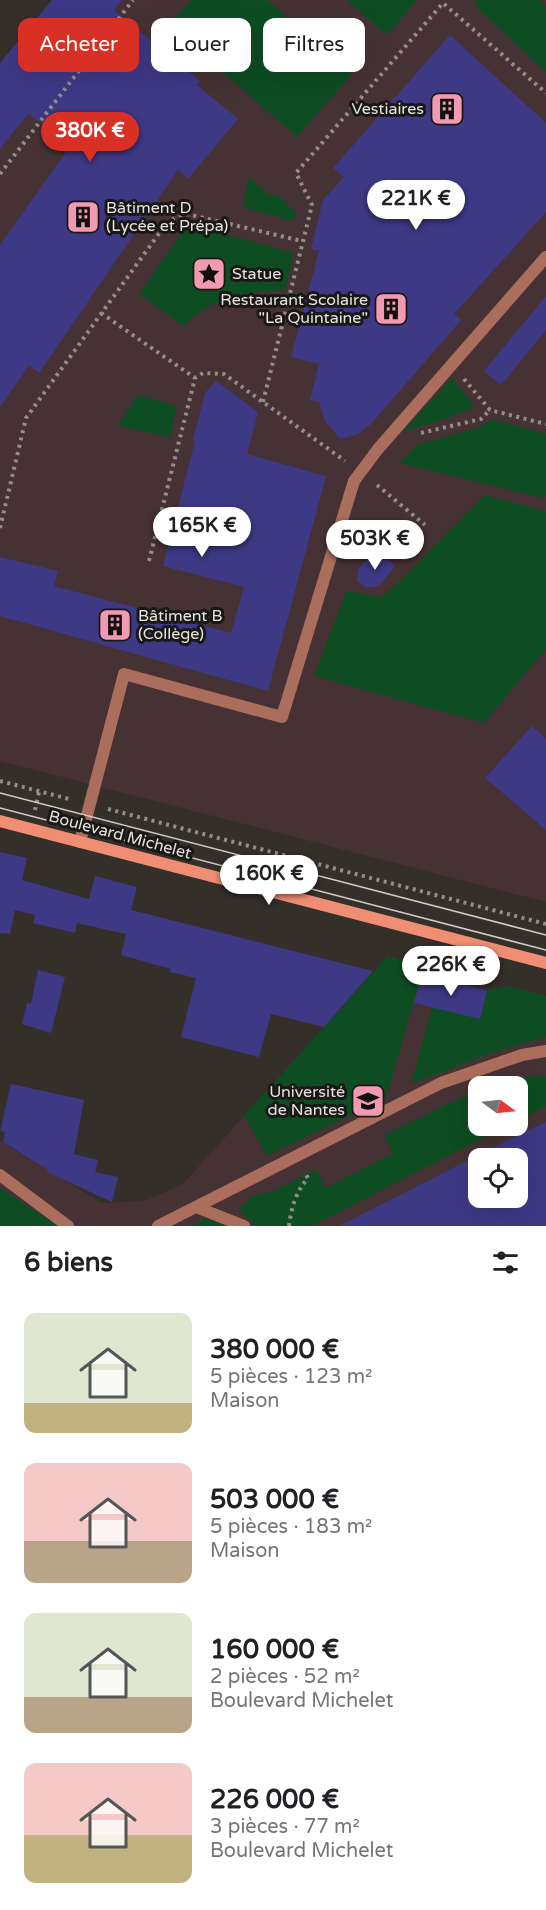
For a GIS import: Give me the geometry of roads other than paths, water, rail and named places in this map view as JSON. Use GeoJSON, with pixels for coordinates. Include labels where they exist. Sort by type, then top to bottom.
{"type":"FeatureCollection","features":[{"type":"Feature","properties":{"kind":"street","name":"Boulevard Michelet"},"geometry":{"type":"LineString","coordinates":[[0,821],[546,963]]}},
{"type":"Feature","properties":{"kind":"lane"},"geometry":{"type":"LineString","coordinates":[[80,842],[124,674],[282,717],[354,481],[546,257]]}},
{"type":"Feature","properties":{"kind":"lane"},"geometry":{"type":"LineString","coordinates":[[159,1226],[441,1083],[522,1055],[546,1051]]}},
{"type":"Feature","properties":{"kind":"lane"},"geometry":{"type":"LineString","coordinates":[[0,1175],[68,1226]]}},
{"type":"Feature","properties":{"kind":"lane"},"geometry":{"type":"LineString","coordinates":[[196,1207],[244,1226]]}},
{"type":"Feature","properties":{"kind":"tram line"},"geometry":{"type":"LineString","coordinates":[[0,793],[546,935]]}},
{"type":"Feature","properties":{"kind":"tram line"},"geometry":{"type":"LineString","coordinates":[[0,808],[546,950]]}},
{"type":"Feature","properties":{"kind":"place","name":"Vestiaires"},"geometry":{"type":"Point","coordinates":[447,109]}},
{"type":"Feature","properties":{"kind":"place","name":"Bâtiment D (Lycée et Prépa)"},"geometry":{"type":"Point","coordinates":[83,217]}},
{"type":"Feature","properties":{"kind":"place","name":"Statue"},"geometry":{"type":"Point","coordinates":[209,274]}},
{"type":"Feature","properties":{"kind":"place","name":"Restaurant Scolaire \"La Quintaine\""},"geometry":{"type":"Point","coordinates":[391,309]}},
{"type":"Feature","properties":{"kind":"place","name":"Bâtiment B (Collège)"},"geometry":{"type":"Point","coordinates":[115,625]}},
{"type":"Feature","properties":{"kind":"place","name":"Université de Nantes"},"geometry":{"type":"Point","coordinates":[368,1101]}}]}
